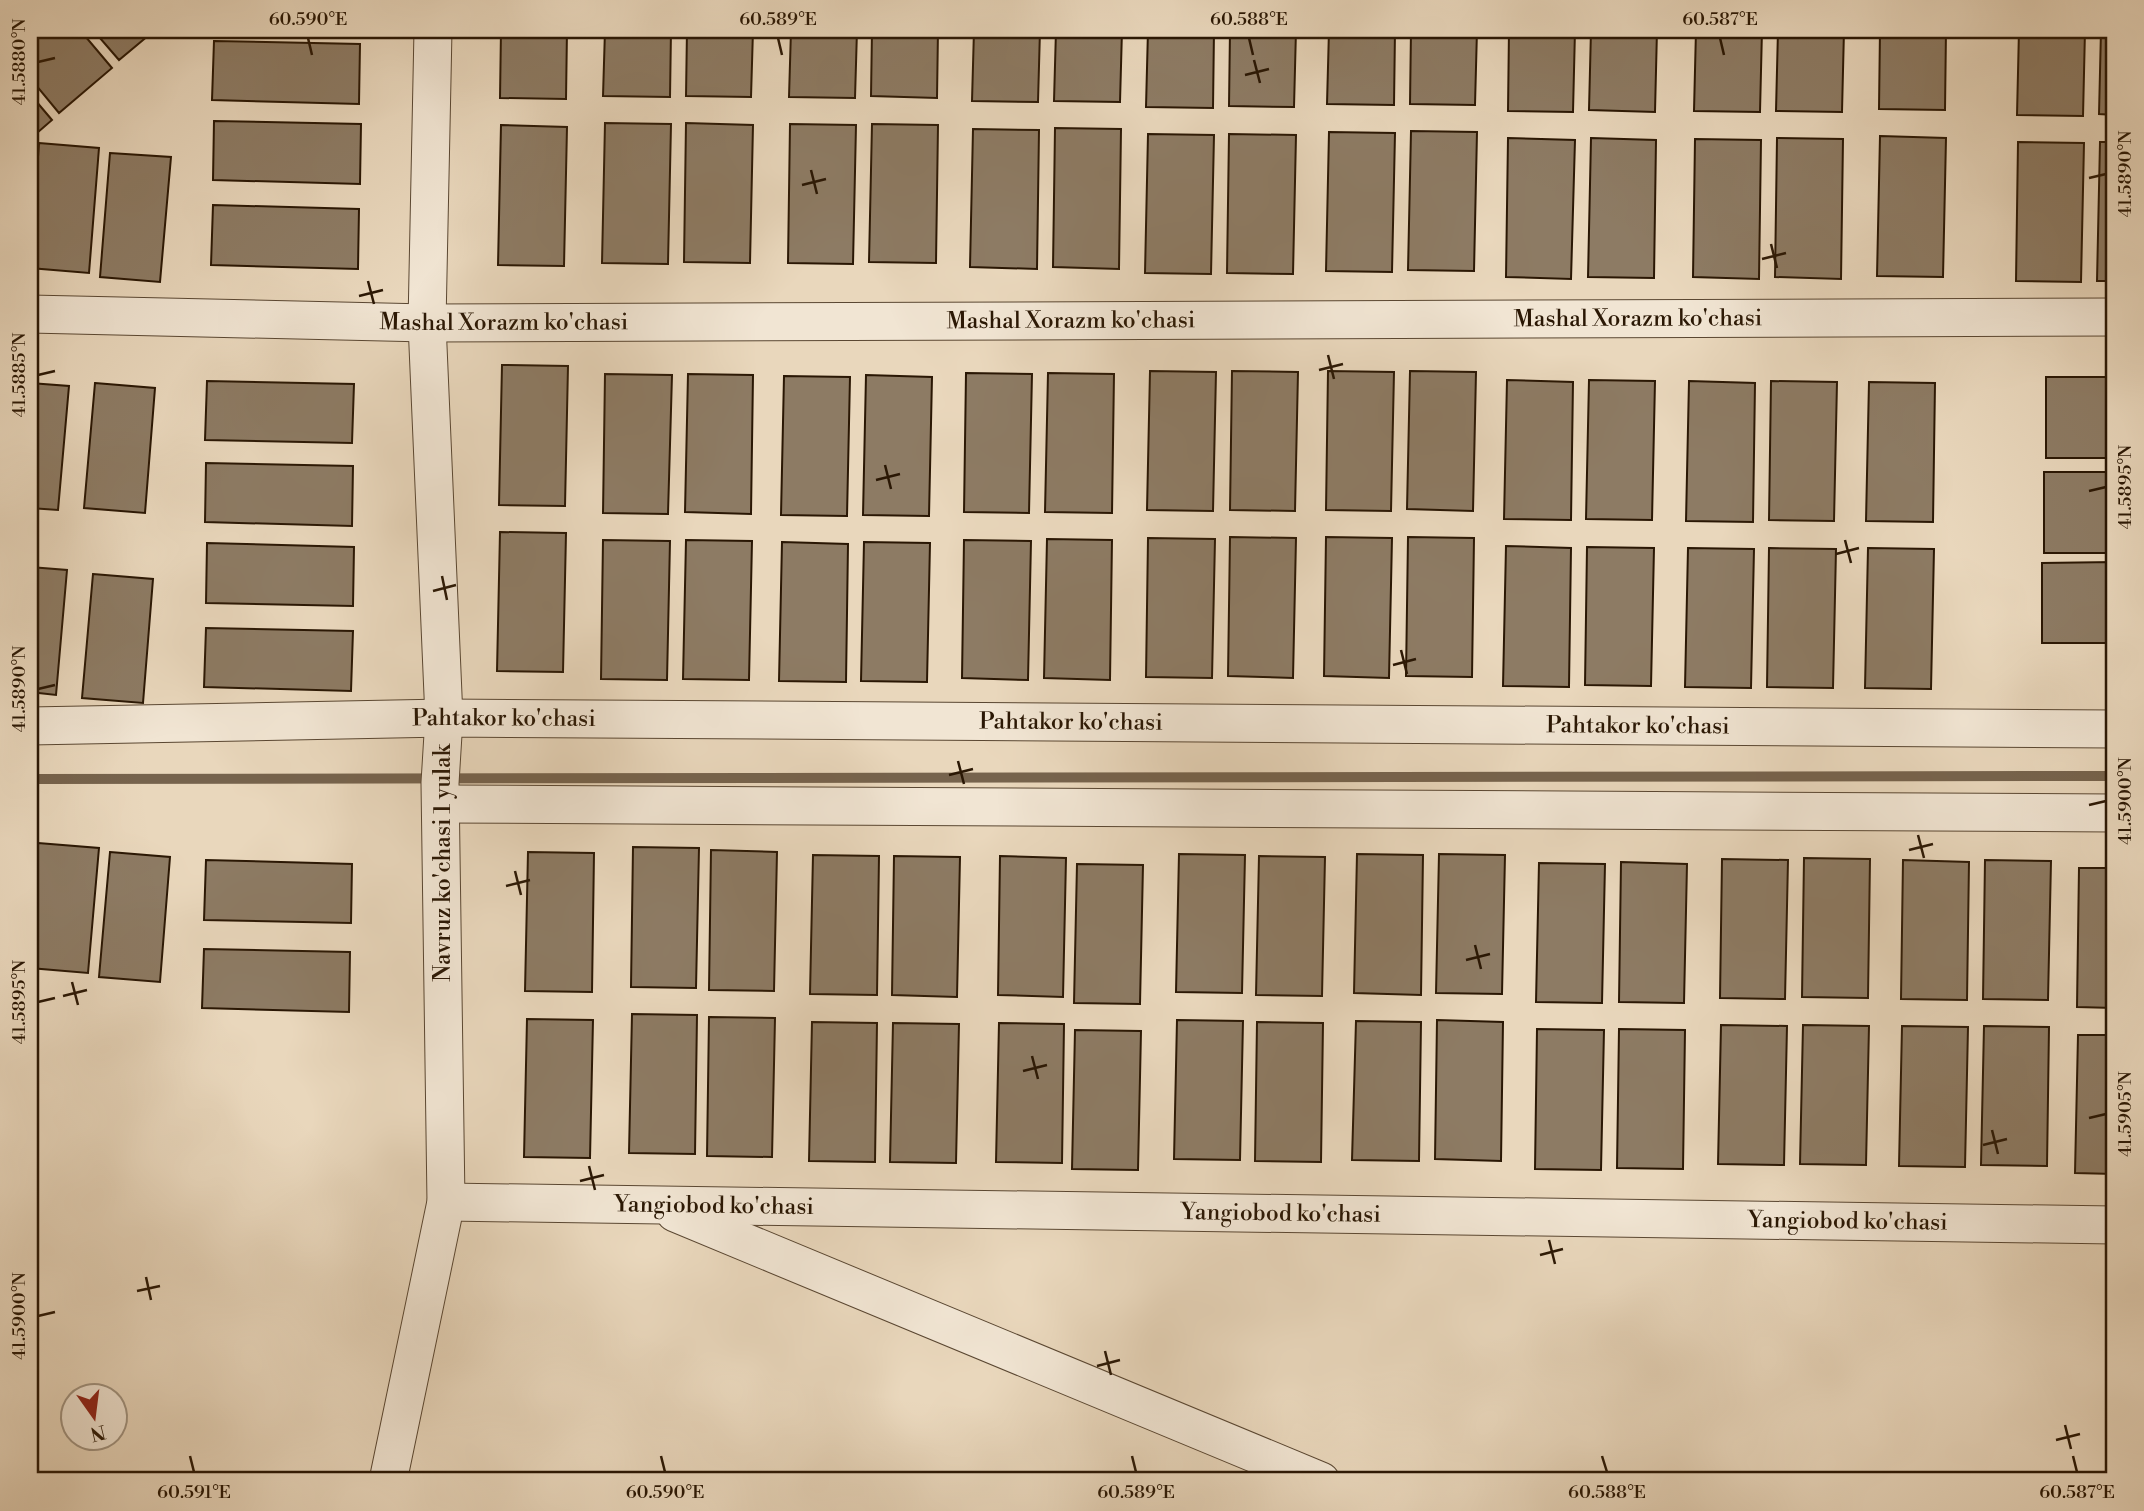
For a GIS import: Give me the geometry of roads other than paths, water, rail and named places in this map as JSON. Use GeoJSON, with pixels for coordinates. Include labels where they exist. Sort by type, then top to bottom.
{"type":"FeatureCollection","features":[{"type":"Feature","properties":{"kind":"street","name":"Navruz ko'chasi 1 yulak"},"geometry":{"type":"LineString","coordinates":[[388,1481],[446,1202],[440,780],[444,718],[427,323],[433,30]]}},
{"type":"Feature","properties":{"kind":"street","name":"Mashal Xorazm ko'chasi"},"geometry":{"type":"LineString","coordinates":[[30,314],[427,323],[2114,317]]}},
{"type":"Feature","properties":{"kind":"street","name":"Pahtakor ko'chasi"},"geometry":{"type":"LineString","coordinates":[[30,726],[444,718],[2114,729]]}},
{"type":"Feature","properties":{"kind":"street"},"geometry":{"type":"LineString","coordinates":[[440,780],[2114,813]]}},
{"type":"Feature","properties":{"kind":"street","name":"Yangiobod ko'chasi"},"geometry":{"type":"LineString","coordinates":[[446,1202],[2114,1225]]}},
{"type":"Feature","properties":{"kind":"street"},"geometry":{"type":"LineString","coordinates":[[658,1205],[1321,1481]]}},
{"type":"Feature","properties":{"kind":"waterway"},"geometry":{"type":"LineString","coordinates":[[30,779],[2114,776]]}}]}
